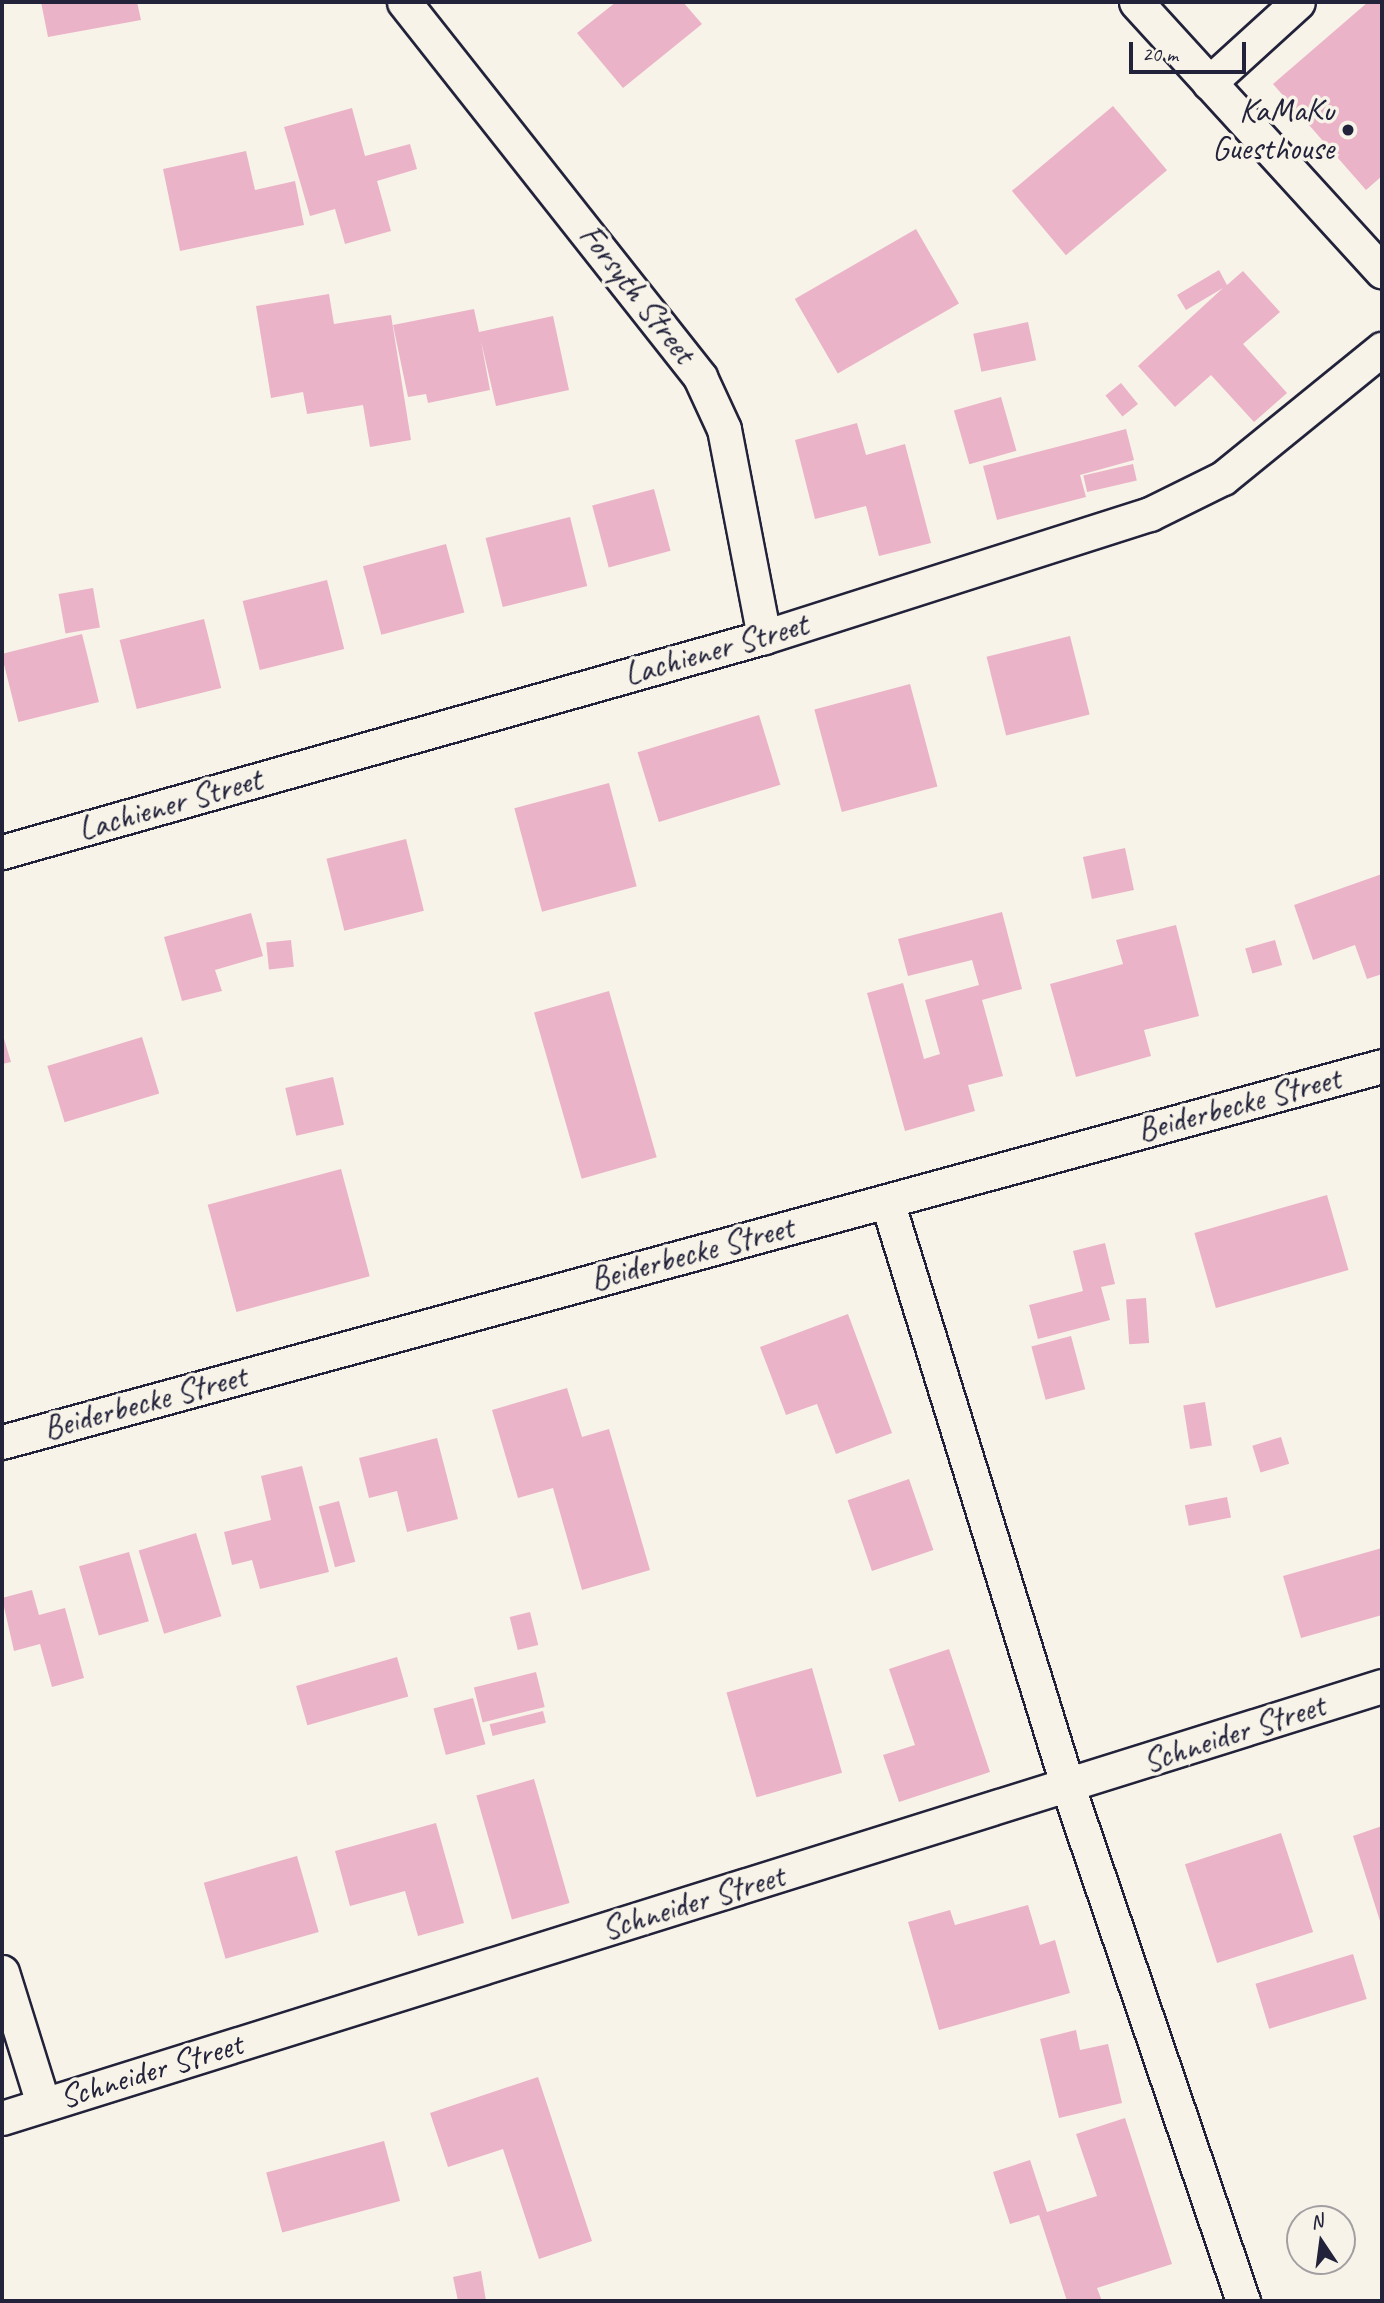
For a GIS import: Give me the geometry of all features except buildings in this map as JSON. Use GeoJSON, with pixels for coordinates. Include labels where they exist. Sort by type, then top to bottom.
{"type":"FeatureCollection","features":[{"type":"Feature","properties":{"kind":"street","name":"Forsyth Street"},"geometry":{"type":"LineString","coordinates":[[404,2],[700,377],[724,429],[764,638]]}},
{"type":"Feature","properties":{"kind":"street"},"geometry":{"type":"LineString","coordinates":[[1136,2],[1382,271]]}},
{"type":"Feature","properties":{"kind":"street"},"geometry":{"type":"LineString","coordinates":[[1209,83],[1298,2]]}},
{"type":"Feature","properties":{"kind":"street","name":"Lachiener Street"},"geometry":{"type":"LineString","coordinates":[[2,852],[764,638],[1150,514],[1223,478],[1382,349]]}},
{"type":"Feature","properties":{"kind":"street","name":"Beiderbecke Street"},"geometry":{"type":"LineString","coordinates":[[2,1442],[1382,1066]]}},
{"type":"Feature","properties":{"kind":"street"},"geometry":{"type":"LineString","coordinates":[[887,1201],[1068,1787],[1243,2301]]}},
{"type":"Feature","properties":{"kind":"street","name":"Schneider Street"},"geometry":{"type":"LineString","coordinates":[[2,2118],[1068,1787],[1382,1686]]}},
{"type":"Feature","properties":{"kind":"street"},"geometry":{"type":"LineString","coordinates":[[2,1972],[43,2104]]}},
{"type":"Feature","properties":{"kind":"place","name":"KaMaKu Guesthouse"},"geometry":{"type":"Point","coordinates":[1348,130]}}]}
